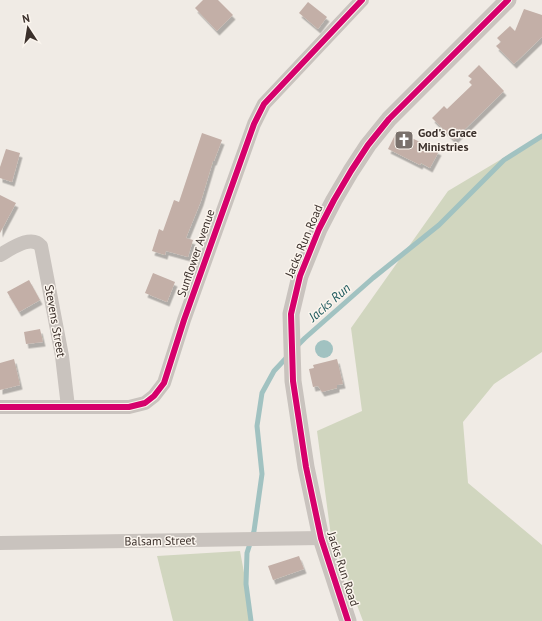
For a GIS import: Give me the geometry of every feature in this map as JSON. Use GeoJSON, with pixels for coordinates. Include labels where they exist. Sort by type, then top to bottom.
{"type":"FeatureCollection","features":[{"type":"Feature","properties":{"kind":"street","name":"Sunflower Avenue"},"geometry":{"type":"LineString","coordinates":[[0,408],[68,406],[129,408],[145,403],[154,396],[164,383],[184,320],[254,124],[264,104],[362,0]]}},
{"type":"Feature","properties":{"kind":"street","name":"Jacks Run Road"},"geometry":{"type":"LineString","coordinates":[[348,621],[321,538],[306,467],[294,381],[291,314],[300,276],[319,229],[351,171],[368,145],[388,119],[508,0]]}},
{"type":"Feature","properties":{"kind":"street","name":"Stevens Street"},"geometry":{"type":"LineString","coordinates":[[0,255],[25,242],[32,241],[40,244],[43,249],[62,356],[68,406]]}},
{"type":"Feature","properties":{"kind":"street","name":"Balsam Street"},"geometry":{"type":"LineString","coordinates":[[0,543],[321,538]]}},
{"type":"Feature","properties":{"kind":"green space"},"geometry":{"type":"Polygon","coordinates":[[[542,135],[542,352],[494,384],[463,422],[468,483],[542,545],[542,621],[363,621],[331,536],[317,431],[362,411],[351,328],[448,191],[542,135]]]}},
{"type":"Feature","properties":{"kind":"green space"},"geometry":{"type":"Polygon","coordinates":[[[240,551],[253,621],[173,621],[157,556],[240,551]]]}},
{"type":"Feature","properties":{"kind":"water"},"geometry":{"type":"Polygon","coordinates":[[[324,340],[330,343],[333,349],[330,355],[324,358],[318,355],[315,349],[318,343],[324,340]]]}},
{"type":"Feature","properties":{"kind":"building"},"geometry":{"type":"Polygon","coordinates":[[[203,0],[218,0],[233,15],[217,31],[195,8],[203,0]]]}},
{"type":"Feature","properties":{"kind":"building"},"geometry":{"type":"Polygon","coordinates":[[[308,2],[327,17],[318,29],[299,13],[308,2]]]}},
{"type":"Feature","properties":{"kind":"building"},"geometry":{"type":"Polygon","coordinates":[[[524,9],[542,15],[542,37],[514,64],[496,46],[501,42],[497,38],[510,26],[515,31],[524,9]]]}},
{"type":"Feature","properties":{"kind":"building"},"geometry":{"type":"Polygon","coordinates":[[[479,65],[504,91],[454,140],[432,118],[444,106],[447,109],[472,85],[469,82],[472,79],[468,76],[479,65]]]}},
{"type":"Feature","properties":{"kind":"building","name":"God's Grace Ministries"},"geometry":{"type":"Polygon","coordinates":[[[397,131],[439,151],[430,168],[421,163],[420,165],[388,149],[397,131]]]}},
{"type":"Feature","properties":{"kind":"building"},"geometry":{"type":"Polygon","coordinates":[[[202,133],[222,140],[213,161],[201,201],[186,238],[193,240],[188,257],[166,251],[165,255],[152,251],[159,229],[163,231],[174,200],[179,202],[202,133]]]}},
{"type":"Feature","properties":{"kind":"building"},"geometry":{"type":"Polygon","coordinates":[[[6,149],[20,153],[12,182],[0,178],[0,167],[6,149]]]}},
{"type":"Feature","properties":{"kind":"building"},"geometry":{"type":"Polygon","coordinates":[[[0,195],[16,203],[0,233],[0,195]]]}},
{"type":"Feature","properties":{"kind":"building"},"geometry":{"type":"Polygon","coordinates":[[[153,273],[175,282],[167,302],[145,293],[153,273]]]}},
{"type":"Feature","properties":{"kind":"building"},"geometry":{"type":"Polygon","coordinates":[[[29,280],[40,300],[19,312],[7,292],[29,280]]]}},
{"type":"Feature","properties":{"kind":"building"},"geometry":{"type":"Polygon","coordinates":[[[40,329],[43,342],[26,344],[24,332],[40,329]]]}},
{"type":"Feature","properties":{"kind":"building"},"geometry":{"type":"Polygon","coordinates":[[[14,359],[20,385],[0,390],[0,363],[14,359]]]}},
{"type":"Feature","properties":{"kind":"building"},"geometry":{"type":"Polygon","coordinates":[[[337,359],[343,384],[337,385],[337,388],[322,392],[318,386],[313,387],[309,369],[314,368],[313,365],[337,359]]]}},
{"type":"Feature","properties":{"kind":"building"},"geometry":{"type":"Polygon","coordinates":[[[299,556],[304,569],[273,580],[268,566],[299,556]]]}},
{"type":"Feature","properties":{"kind":"waterway","name":"Jacks Run"},"geometry":{"type":"LineString","coordinates":[[296,347],[373,278],[439,225],[504,160],[542,136]]}},
{"type":"Feature","properties":{"kind":"waterway","name":"Jacks Run"},"geometry":{"type":"LineString","coordinates":[[251,621],[246,584],[247,553],[254,531],[262,474],[257,426],[262,393],[274,371],[288,356]]}},
{"type":"Feature","properties":{"kind":"cycle path"},"geometry":{"type":"LineString","coordinates":[[0,407],[129,407],[145,403],[154,396],[164,383],[184,320],[254,124],[264,104],[362,0]]}},
{"type":"Feature","properties":{"kind":"cycle path"},"geometry":{"type":"LineString","coordinates":[[348,621],[321,538],[306,467],[293,381],[291,314],[300,276],[319,229],[334,200],[368,145],[389,119],[508,0]]}},
{"type":"Feature","properties":{"kind":"place","name":"God's Grace Ministries"},"geometry":{"type":"Point","coordinates":[404,140]}}]}
